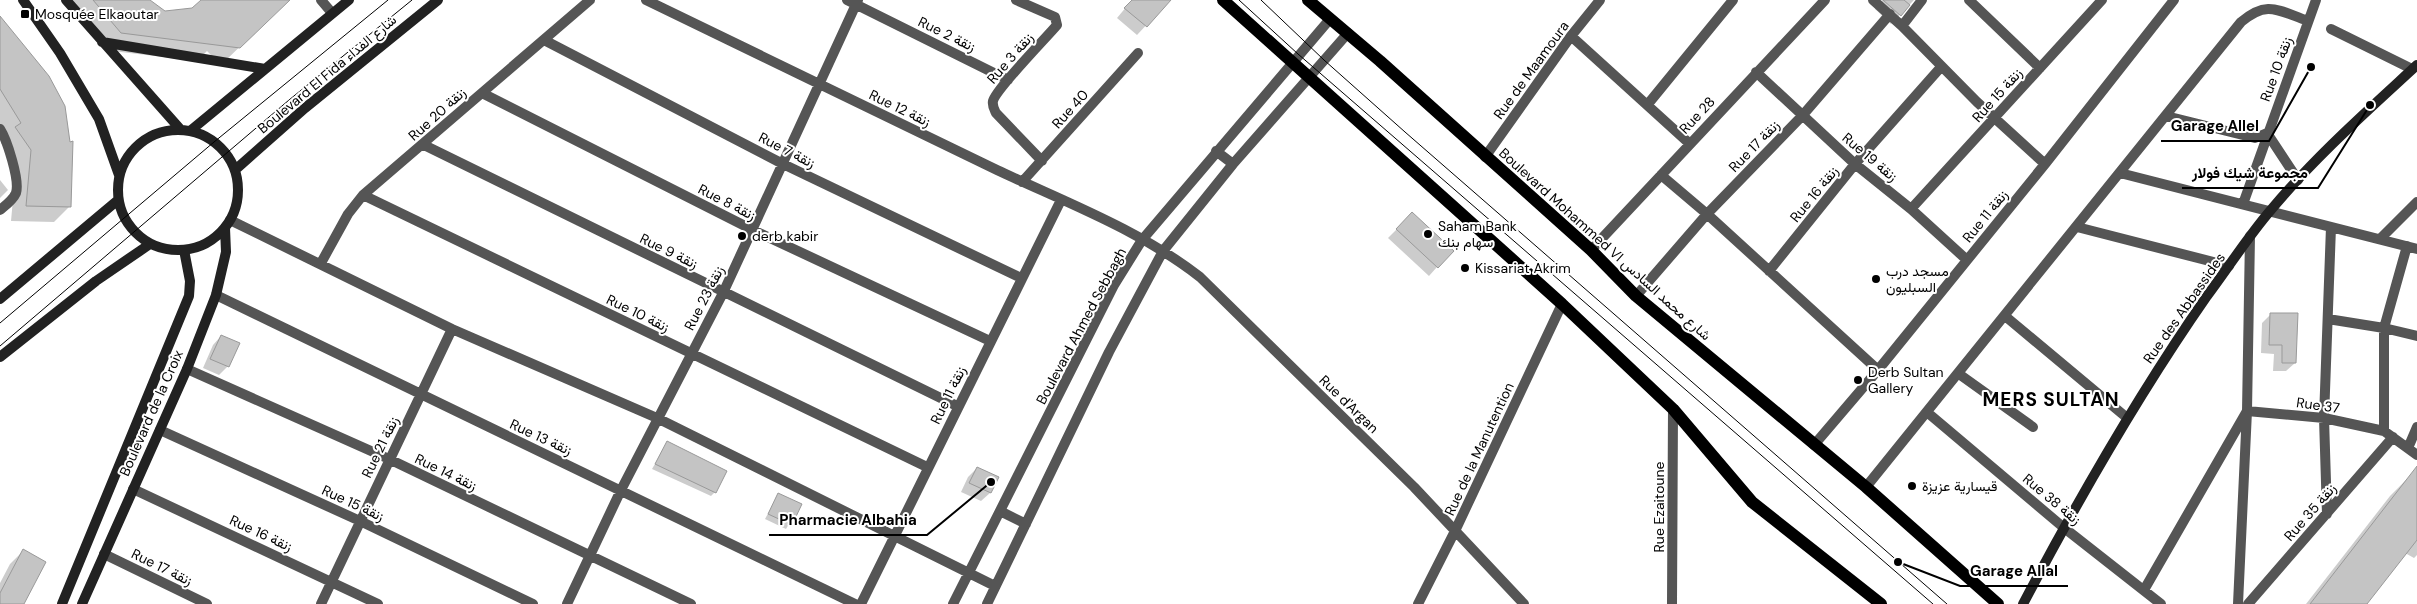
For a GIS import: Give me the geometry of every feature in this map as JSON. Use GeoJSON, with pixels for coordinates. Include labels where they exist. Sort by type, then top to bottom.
{"type":"FeatureCollection","features":[{"type":"Feature","properties":{"kind":"main road"},"geometry":{"type":"LineString","coordinates":[[1223,0],[1562,304],[1673,409],[1752,502],[1881,604]]}},
{"type":"Feature","properties":{"kind":"main road","name":"Boulevard Mohammed VI شارع محمد السادس"},"geometry":{"type":"LineString","coordinates":[[1308,0],[1348,33],[1591,250],[1636,296],[1866,487],[1998,604]]}},
{"type":"Feature","properties":{"kind":"street"},"geometry":{"type":"LineString","coordinates":[[23,0],[60,53],[96,112],[119,176]]}},
{"type":"Feature","properties":{"kind":"street"},"geometry":{"type":"LineString","coordinates":[[66,0],[102,42],[185,131]]}},
{"type":"Feature","properties":{"kind":"street"},"geometry":{"type":"LineString","coordinates":[[321,0],[332,13]]}},
{"type":"Feature","properties":{"kind":"street"},"geometry":{"type":"LineString","coordinates":[[185,131],[349,0]]}},
{"type":"Feature","properties":{"kind":"street","name":"Boulevard El Fida شارع الفداء"},"geometry":{"type":"LineString","coordinates":[[235,170],[305,108],[438,0]]}},
{"type":"Feature","properties":{"kind":"street","name":"Rue 20 زنقة"},"geometry":{"type":"LineString","coordinates":[[321,264],[348,214],[363,195],[590,0]]}},
{"type":"Feature","properties":{"kind":"street","name":"Rue 12 زنقة"},"geometry":{"type":"LineString","coordinates":[[646,0],[820,86],[1142,240]]}},
{"type":"Feature","properties":{"kind":"street","name":"Rue 3 زنقة"},"geometry":{"type":"LineString","coordinates":[[1016,0],[1055,17],[1057,25],[1008,80],[993,100],[996,113],[1042,161]]}},
{"type":"Feature","properties":{"kind":"street","name":"Rue de Maamoura"},"geometry":{"type":"LineString","coordinates":[[1485,157],[1571,36],[1600,0]]}},
{"type":"Feature","properties":{"kind":"street"},"geometry":{"type":"LineString","coordinates":[[1648,104],[1733,0]]}},
{"type":"Feature","properties":{"kind":"street","name":"Rue 28"},"geometry":{"type":"LineString","coordinates":[[1591,250],[1825,0]]}},
{"type":"Feature","properties":{"kind":"street"},"geometry":{"type":"LineString","coordinates":[[1873,0],[1890,14],[1941,67],[2045,164]]}},
{"type":"Feature","properties":{"kind":"street"},"geometry":{"type":"LineString","coordinates":[[1902,26],[1922,0]]}},
{"type":"Feature","properties":{"kind":"street"},"geometry":{"type":"LineString","coordinates":[[1969,0],[2040,68]]}},
{"type":"Feature","properties":{"kind":"street","name":"Rue 15 زنقة"},"geometry":{"type":"LineString","coordinates":[[1911,209],[2102,0]]}},
{"type":"Feature","properties":{"kind":"street","name":"Rue 11 زنقة"},"geometry":{"type":"LineString","coordinates":[[1814,445],[1878,370],[2045,164],[2174,0]]}},
{"type":"Feature","properties":{"kind":"street","name":"Rue 10 زنقة"},"geometry":{"type":"LineString","coordinates":[[2243,204],[2316,0]]}},
{"type":"Feature","properties":{"kind":"street","name":"Rue 23 زنقة"},"geometry":{"type":"LineString","coordinates":[[567,604],[657,418],[723,293],[820,86],[854,2]]}},
{"type":"Feature","properties":{"kind":"street","name":"Rue 2 زنقة"},"geometry":{"type":"LineString","coordinates":[[854,2],[1008,80]]}},
{"type":"Feature","properties":{"kind":"street"},"geometry":{"type":"LineString","coordinates":[[1866,487],[1928,413],[2241,22],[2255,9],[2267,6],[2308,21]]}},
{"type":"Feature","properties":{"kind":"street","name":"Rue 17 زنقة"},"geometry":{"type":"LineString","coordinates":[[1636,296],[1707,214],[1802,116],[1890,14]]}},
{"type":"Feature","properties":{"kind":"street","name":"Boulevard Ahmed Sebbagh"},"geometry":{"type":"LineString","coordinates":[[954,604],[968,572],[1114,285],[1142,240],[1216,150],[1330,18]]}},
{"type":"Feature","properties":{"kind":"street"},"geometry":{"type":"LineString","coordinates":[[2331,29],[2415,67]]}},
{"type":"Feature","properties":{"kind":"street"},"geometry":{"type":"LineString","coordinates":[[987,604],[1109,352],[1163,251],[1233,164],[1308,76],[1348,33]]}},
{"type":"Feature","properties":{"kind":"street"},"geometry":{"type":"LineString","coordinates":[[1571,36],[1690,144]]}},
{"type":"Feature","properties":{"kind":"street","name":"Rue 7 زنقة"},"geometry":{"type":"LineString","coordinates":[[544,40],[783,164],[1021,278]]}},
{"type":"Feature","properties":{"kind":"street"},"geometry":{"type":"LineString","coordinates":[[102,42],[265,69]]}},
{"type":"Feature","properties":{"kind":"street","name":"Rue 40"},"geometry":{"type":"LineString","coordinates":[[1022,182],[1138,53]]}},
{"type":"Feature","properties":{"kind":"street","name":"Rue 16 زنقة"},"geometry":{"type":"LineString","coordinates":[[1770,271],[1855,164],[1941,67]]}},
{"type":"Feature","properties":{"kind":"street","name":"Rue des Abbassides"},"geometry":{"type":"LineString","coordinates":[[2023,604],[2064,526],[2126,417],[2176,340],[2250,236],[2298,180],[2415,67]]}},
{"type":"Feature","properties":{"kind":"street","name":"Rue 19 زنقة"},"geometry":{"type":"LineString","coordinates":[[1756,72],[1855,164],[1911,209],[1967,260]]}},
{"type":"Feature","properties":{"kind":"street","name":"Rue 8 زنقة"},"geometry":{"type":"LineString","coordinates":[[482,93],[753,230],[990,341]]}},
{"type":"Feature","properties":{"kind":"street"},"geometry":{"type":"LineString","coordinates":[[2166,116],[2254,138],[2268,133],[2298,180]]}},
{"type":"Feature","properties":{"kind":"street"},"geometry":{"type":"LineString","coordinates":[[164,131],[185,131],[214,142],[226,154],[235,170],[238,187],[236,204],[228,224],[214,239],[200,247],[172,251],[150,244],[135,233],[124,219],[118,200],[119,176],[125,160],[135,147],[164,131]]}},
{"type":"Feature","properties":{"kind":"street"},"geometry":{"type":"LineString","coordinates":[[0,210],[16,193],[17,183],[2,136]]}},
{"type":"Feature","properties":{"kind":"street","name":"Rue 9 زنقة"},"geometry":{"type":"LineString","coordinates":[[424,144],[723,293],[958,406]]}},
{"type":"Feature","properties":{"kind":"street"},"geometry":{"type":"LineString","coordinates":[[1216,150],[1233,164]]}},
{"type":"Feature","properties":{"kind":"street"},"geometry":{"type":"LineString","coordinates":[[2120,173],[2412,248],[2384,328],[2384,431],[2417,455]]}},
{"type":"Feature","properties":{"kind":"street"},"geometry":{"type":"LineString","coordinates":[[1661,175],[1707,214],[1878,370]]}},
{"type":"Feature","properties":{"kind":"street","name":"Rue 10 زنقة"},"geometry":{"type":"LineString","coordinates":[[363,195],[927,467]]}},
{"type":"Feature","properties":{"kind":"street"},"geometry":{"type":"LineString","coordinates":[[0,298],[118,200]]}},
{"type":"Feature","properties":{"kind":"street","name":"Rue 11 زنقة"},"geometry":{"type":"LineString","coordinates":[[861,604],[927,467],[1061,200]]}},
{"type":"Feature","properties":{"kind":"street"},"geometry":{"type":"LineString","coordinates":[[2380,239],[2417,202]]}},
{"type":"Feature","properties":{"kind":"street"},"geometry":{"type":"LineString","coordinates":[[228,224],[321,264],[452,329],[657,418],[995,586]]}},
{"type":"Feature","properties":{"kind":"street","name":"Boulevard de la Croix"},"geometry":{"type":"LineString","coordinates":[[82,604],[187,369],[216,295],[226,252],[228,224]]}},
{"type":"Feature","properties":{"kind":"street"},"geometry":{"type":"LineString","coordinates":[[2077,227],[2229,266]]}},
{"type":"Feature","properties":{"kind":"street"},"geometry":{"type":"LineString","coordinates":[[2327,514],[2324,418],[2331,227]]}},
{"type":"Feature","properties":{"kind":"street"},"geometry":{"type":"LineString","coordinates":[[2238,604],[2247,411],[2250,236]]}},
{"type":"Feature","properties":{"kind":"street","name":"Rue d'Argan"},"geometry":{"type":"LineString","coordinates":[[1142,240],[1163,251],[1200,277],[1414,487],[1524,604]]}},
{"type":"Feature","properties":{"kind":"street"},"geometry":{"type":"LineString","coordinates":[[0,357],[96,281],[150,244]]}},
{"type":"Feature","properties":{"kind":"street","name":"Boulevard de la Croix"},"geometry":{"type":"LineString","coordinates":[[62,604],[190,296],[190,281],[184,250]]}},
{"type":"Feature","properties":{"kind":"street","name":"Rue 13 زنقة"},"geometry":{"type":"LineString","coordinates":[[216,295],[855,604]]}},
{"type":"Feature","properties":{"kind":"street","name":"Rue de la Manutention"},"geometry":{"type":"LineString","coordinates":[[1418,604],[1455,532],[1562,304]]}},
{"type":"Feature","properties":{"kind":"street"},"geometry":{"type":"LineString","coordinates":[[2005,316],[2126,417]]}},
{"type":"Feature","properties":{"kind":"street"},"geometry":{"type":"LineString","coordinates":[[2328,319],[2384,328],[2417,336]]}},
{"type":"Feature","properties":{"kind":"street","name":"Rue 21 زنقة"},"geometry":{"type":"LineString","coordinates":[[321,604],[452,329]]}},
{"type":"Feature","properties":{"kind":"street","name":"Rue 14 زنقة"},"geometry":{"type":"LineString","coordinates":[[187,369],[390,459],[691,604]]}},
{"type":"Feature","properties":{"kind":"street"},"geometry":{"type":"LineString","coordinates":[[1959,374],[2033,427]]}},
{"type":"Feature","properties":{"kind":"street","name":"Rue Ezaitoune"},"geometry":{"type":"LineString","coordinates":[[1672,604],[1673,409]]}},
{"type":"Feature","properties":{"kind":"street"},"geometry":{"type":"LineString","coordinates":[[2144,590],[2247,411]]}},
{"type":"Feature","properties":{"kind":"street","name":"Rue 37"},"geometry":{"type":"LineString","coordinates":[[2247,411],[2324,418],[2384,431]]}},
{"type":"Feature","properties":{"kind":"street","name":"Rue 38 زنقة"},"geometry":{"type":"LineString","coordinates":[[1928,413],[2161,604]]}},
{"type":"Feature","properties":{"kind":"street"},"geometry":{"type":"LineString","coordinates":[[2408,448],[2417,427]]}},
{"type":"Feature","properties":{"kind":"street","name":"Rue 15 زنقة"},"geometry":{"type":"LineString","coordinates":[[160,430],[360,520],[533,604]]}},
{"type":"Feature","properties":{"kind":"street","name":"Rue 35 زنقة"},"geometry":{"type":"LineString","coordinates":[[2248,604],[2393,437]]}},
{"type":"Feature","properties":{"kind":"street","name":"Rue 16 زنقة"},"geometry":{"type":"LineString","coordinates":[[133,489],[378,604]]}},
{"type":"Feature","properties":{"kind":"street"},"geometry":{"type":"LineString","coordinates":[[1000,511],[1026,524]]}},
{"type":"Feature","properties":{"kind":"street","name":"Rue 17 زنقة"},"geometry":{"type":"LineString","coordinates":[[104,554],[207,604]]}},
{"type":"Feature","properties":{"kind":"building"},"geometry":{"type":"Polygon","coordinates":[[[93,0],[150,0],[165,11],[192,8],[201,0],[290,0],[240,48],[121,33],[93,0]]]}},
{"type":"Feature","properties":{"kind":"building"},"geometry":{"type":"Polygon","coordinates":[[[1132,0],[1171,0],[1147,27],[1124,8],[1132,0]]]}},
{"type":"Feature","properties":{"kind":"building"},"geometry":{"type":"Polygon","coordinates":[[[1883,0],[1904,0],[1910,5],[1901,16],[1883,0]]]}},
{"type":"Feature","properties":{"kind":"building"},"geometry":{"type":"Polygon","coordinates":[[[0,16],[49,76],[65,106],[70,142],[73,141],[71,207],[26,206],[31,150],[15,127],[21,123],[0,89],[0,16]]]}},
{"type":"Feature","properties":{"kind":"building"},"geometry":{"type":"Polygon","coordinates":[[[1412,212],[1454,251],[1438,268],[1396,229],[1412,212]]]}},
{"type":"Feature","properties":{"kind":"building"},"geometry":{"type":"Polygon","coordinates":[[[2270,313],[2298,313],[2296,363],[2282,363],[2282,345],[2269,345],[2270,313]]]}},
{"type":"Feature","properties":{"kind":"building"},"geometry":{"type":"Polygon","coordinates":[[[221,335],[240,343],[229,367],[210,359],[221,335]]]}},
{"type":"Feature","properties":{"kind":"building"},"geometry":{"type":"Polygon","coordinates":[[[667,441],[727,471],[716,493],[655,464],[667,441]]]}},
{"type":"Feature","properties":{"kind":"building"},"geometry":{"type":"Polygon","coordinates":[[[2417,466],[2417,540],[2367,604],[2310,604],[2417,466]]]}},
{"type":"Feature","properties":{"kind":"building"},"geometry":{"type":"Polygon","coordinates":[[[977,467],[999,477],[991,493],[969,483],[977,467]]]}},
{"type":"Feature","properties":{"kind":"building"},"geometry":{"type":"Polygon","coordinates":[[[778,493],[802,504],[792,525],[768,514],[778,493]]]}},
{"type":"Feature","properties":{"kind":"building"},"geometry":{"type":"Polygon","coordinates":[[[23,549],[46,562],[24,604],[0,604],[0,593],[23,549]]]}},
{"type":"Feature","properties":{"kind":"tram line"},"geometry":{"type":"LineString","coordinates":[[0,323],[214,142],[388,0]]}},
{"type":"Feature","properties":{"kind":"tram line"},"geometry":{"type":"LineString","coordinates":[[0,346],[289,100],[412,0]]}},
{"type":"Feature","properties":{"kind":"tram line"},"geometry":{"type":"LineString","coordinates":[[1239,0],[1298,54],[1933,604]]}},
{"type":"Feature","properties":{"kind":"tram line"},"geometry":{"type":"LineString","coordinates":[[1261,0],[1324,60],[1405,132],[1947,604]]}},
{"type":"Feature","properties":{"kind":"place","name":"Mosquée Elkaoutar"},"geometry":{"type":"Point","coordinates":[25,14]}},
{"type":"Feature","properties":{"kind":"place","name":"Garage Allel"},"geometry":{"type":"Point","coordinates":[2311,67]}},
{"type":"Feature","properties":{"kind":"place","name":"مجموعة شيك فولار"},"geometry":{"type":"Point","coordinates":[2370,105]}},
{"type":"Feature","properties":{"kind":"place","name":"Saham Bank سهام بنك"},"geometry":{"type":"Point","coordinates":[1428,234]}},
{"type":"Feature","properties":{"kind":"place","name":"derb kabir"},"geometry":{"type":"Point","coordinates":[742,236]}},
{"type":"Feature","properties":{"kind":"place","name":"Kissariat Akrim"},"geometry":{"type":"Point","coordinates":[1465,268]}},
{"type":"Feature","properties":{"kind":"place","name":"مسجد درب السبليون"},"geometry":{"type":"Point","coordinates":[1876,279]}},
{"type":"Feature","properties":{"kind":"place","name":"Derb Sultan Gallery"},"geometry":{"type":"Point","coordinates":[1858,380]}},
{"type":"Feature","properties":{"kind":"place","name":"Pharmacie Albahia"},"geometry":{"type":"Point","coordinates":[991,482]}},
{"type":"Feature","properties":{"kind":"place","name":"قيسارية عزيزة"},"geometry":{"type":"Point","coordinates":[1912,486]}},
{"type":"Feature","properties":{"kind":"place","name":"Garage Allal"},"geometry":{"type":"Point","coordinates":[1898,562]}},
{"type":"Feature","properties":{"kind":"district","name":"MERS SULTAN"},"geometry":{"type":"Point","coordinates":[2051,399]}}]}
